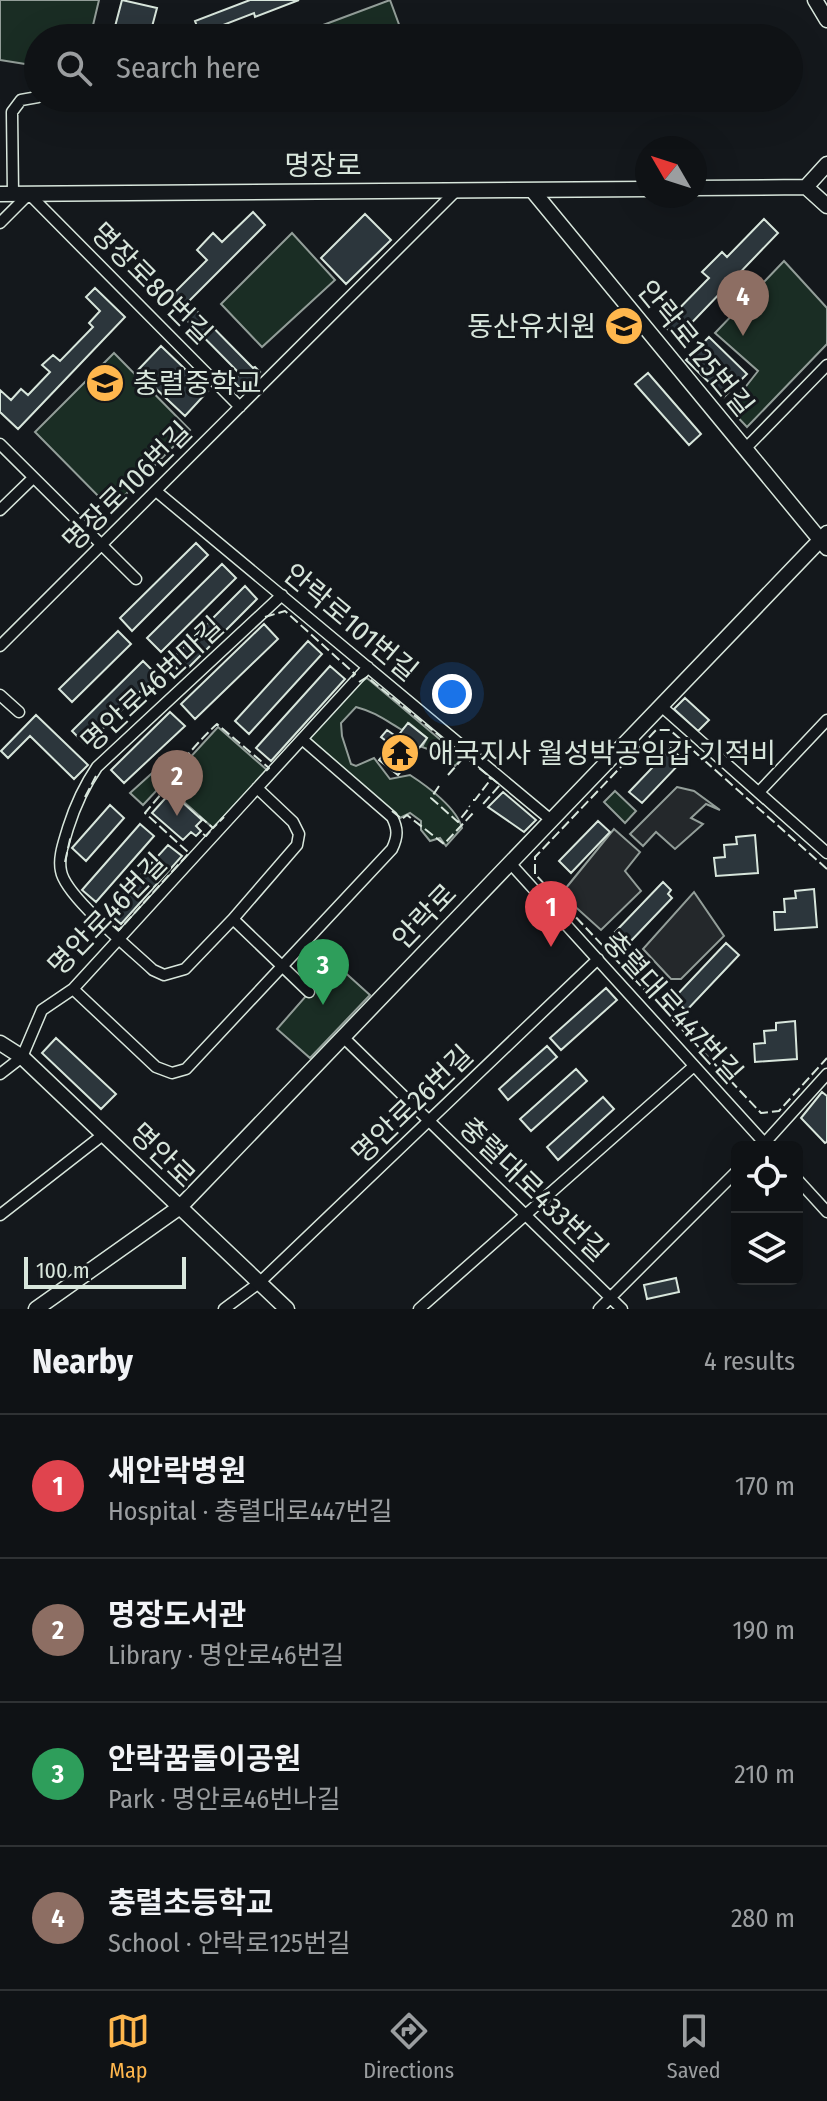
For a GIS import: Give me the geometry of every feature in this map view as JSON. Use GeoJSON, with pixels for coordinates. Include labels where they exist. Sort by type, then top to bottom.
{"type":"FeatureCollection","features":[{"type":"Feature","properties":{"kind":"main road"},"geometry":{"type":"LineString","coordinates":[[815,0],[827,20]]}},
{"type":"Feature","properties":{"kind":"main road"},"geometry":{"type":"LineString","coordinates":[[806,187],[827,164]]}},
{"type":"Feature","properties":{"kind":"main road"},"geometry":{"type":"LineString","coordinates":[[707,188],[806,187],[827,206]]}},
{"type":"Feature","properties":{"kind":"main road","name":"명장로"},"geometry":{"type":"LineString","coordinates":[[7,194],[635,189]]}},
{"type":"Feature","properties":{"kind":"main road","name":"안락로125번길"},"geometry":{"type":"LineString","coordinates":[[532,190],[745,449],[825,540]]}},
{"type":"Feature","properties":{"kind":"main road","name":"안락로"},"geometry":{"type":"LineString","coordinates":[[36,1309],[180,1207],[661,706],[825,540]]}},
{"type":"Feature","properties":{"kind":"main road","name":"명안로"},"geometry":{"type":"LineString","coordinates":[[0,1043],[22,1057],[287,1309]]}},
{"type":"Feature","properties":{"kind":"street"},"geometry":{"type":"LineString","coordinates":[[7,194],[12,112],[24,99]]}},
{"type":"Feature","properties":{"kind":"street","name":"명장로106번길"},"geometry":{"type":"LineString","coordinates":[[0,646],[457,190]]}},
{"type":"Feature","properties":{"kind":"street"},"geometry":{"type":"LineString","coordinates":[[0,223],[29,194]]}},
{"type":"Feature","properties":{"kind":"street","name":"명장로80번길"},"geometry":{"type":"LineString","coordinates":[[29,194],[240,407]]}},
{"type":"Feature","properties":{"kind":"street"},"geometry":{"type":"LineString","coordinates":[[745,449],[827,365]]}},
{"type":"Feature","properties":{"kind":"street"},"geometry":{"type":"LineString","coordinates":[[0,444],[136,579]]}},
{"type":"Feature","properties":{"kind":"street"},"geometry":{"type":"LineString","coordinates":[[0,510],[33,478]]}},
{"type":"Feature","properties":{"kind":"street","name":"안락로101번길"},"geometry":{"type":"LineString","coordinates":[[156,491],[551,820]]}},
{"type":"Feature","properties":{"kind":"street","name":"명안로46번마길"},"geometry":{"type":"LineString","coordinates":[[233,919],[185,969],[164,975],[153,970],[69,890],[61,872],[62,850],[82,792],[97,767],[282,595]]}},
{"type":"Feature","properties":{"kind":"street","name":"명안로46번길"},"geometry":{"type":"LineString","coordinates":[[22,1057],[42,1010],[73,989],[368,667]]}},
{"type":"Feature","properties":{"kind":"street"},"geometry":{"type":"LineString","coordinates":[[0,695],[19,712]]}},
{"type":"Feature","properties":{"kind":"street"},"geometry":{"type":"LineString","coordinates":[[661,706],[827,853]]}},
{"type":"Feature","properties":{"kind":"street"},"geometry":{"type":"LineString","coordinates":[[759,792],[827,720]]}},
{"type":"Feature","properties":{"kind":"street"},"geometry":{"type":"LineString","coordinates":[[73,989],[156,1067],[172,1073],[192,1065],[281,965],[392,849],[397,828],[392,817],[302,739]]}},
{"type":"Feature","properties":{"kind":"street"},"geometry":{"type":"LineString","coordinates":[[257,788],[293,822],[299,834],[292,853],[233,919],[309,992]]}},
{"type":"Feature","properties":{"kind":"street","name":"충렬대로447번길"},"geometry":{"type":"LineString","coordinates":[[510,863],[760,1141]]}},
{"type":"Feature","properties":{"kind":"street","name":"명안로26번길"},"geometry":{"type":"LineString","coordinates":[[224,1309],[259,1283],[598,959]]}},
{"type":"Feature","properties":{"kind":"street","name":"충렬대로433번길"},"geometry":{"type":"LineString","coordinates":[[343,1037],[622,1309]]}},
{"type":"Feature","properties":{"kind":"street"},"geometry":{"type":"LineString","coordinates":[[0,1074],[22,1057]]}},
{"type":"Feature","properties":{"kind":"street"},"geometry":{"type":"LineString","coordinates":[[419,1309],[694,1066]]}},
{"type":"Feature","properties":{"kind":"street"},"geometry":{"type":"LineString","coordinates":[[768,1141],[827,1074]]}},
{"type":"Feature","properties":{"kind":"street"},"geometry":{"type":"LineString","coordinates":[[0,1215],[104,1134]]}},
{"type":"Feature","properties":{"kind":"street"},"geometry":{"type":"LineString","coordinates":[[599,1309],[731,1177]]}},
{"type":"Feature","properties":{"kind":"street"},"geometry":{"type":"LineString","coordinates":[[803,1185],[826,1209]]}},
{"type":"Feature","properties":{"kind":"green space"},"geometry":{"type":"Polygon","coordinates":[[[0,0],[99,0],[93,24],[24,24],[24,64],[0,60],[0,0]]]}},
{"type":"Feature","properties":{"kind":"green space"},"geometry":{"type":"Polygon","coordinates":[[[390,0],[399,24],[326,24],[390,0]]]}},
{"type":"Feature","properties":{"kind":"green space"},"geometry":{"type":"Polygon","coordinates":[[[292,233],[335,280],[262,347],[221,304],[292,233]]]}},
{"type":"Feature","properties":{"kind":"green space"},"geometry":{"type":"Polygon","coordinates":[[[784,261],[827,308],[827,344],[747,427],[729,408],[758,371],[715,333],[784,261]]]}},
{"type":"Feature","properties":{"kind":"green space"},"geometry":{"type":"Polygon","coordinates":[[[114,353],[190,430],[111,509],[35,432],[114,353]]]}},
{"type":"Feature","properties":{"kind":"green space"},"geometry":{"type":"Polygon","coordinates":[[[367,678],[462,758],[455,766],[436,752],[422,747],[427,738],[409,723],[402,730],[356,707],[341,723],[351,764],[356,766],[374,758],[390,779],[410,775],[448,805],[462,828],[446,846],[440,838],[430,841],[421,830],[421,821],[410,813],[398,819],[304,739],[356,685],[367,678]]]}},
{"type":"Feature","properties":{"kind":"green space"},"geometry":{"type":"Polygon","coordinates":[[[218,727],[267,770],[213,828],[165,785],[218,727]]]}},
{"type":"Feature","properties":{"kind":"green space"},"geometry":{"type":"Polygon","coordinates":[[[171,756],[178,763],[174,772],[143,805],[130,793],[171,756]]]}},
{"type":"Feature","properties":{"kind":"green space"},"geometry":{"type":"Polygon","coordinates":[[[615,791],[636,811],[625,823],[604,802],[615,791]]]}},
{"type":"Feature","properties":{"kind":"green space"},"geometry":{"type":"Polygon","coordinates":[[[340,968],[370,995],[310,1058],[277,1029],[327,972],[340,968]]]}},
{"type":"Feature","properties":{"kind":"shaded area"},"geometry":{"type":"Polygon","coordinates":[[[677,787],[694,791],[720,810],[706,804],[691,818],[703,824],[675,849],[656,832],[643,846],[630,834],[677,787]]]}},
{"type":"Feature","properties":{"kind":"shaded area"},"geometry":{"type":"Polygon","coordinates":[[[614,829],[640,852],[625,871],[641,891],[601,930],[561,894],[614,829]]]}},
{"type":"Feature","properties":{"kind":"shaded area"},"geometry":{"type":"Polygon","coordinates":[[[694,892],[724,936],[681,979],[671,979],[643,949],[694,892]]]}},
{"type":"Feature","properties":{"kind":"building"},"geometry":{"type":"Polygon","coordinates":[[[122,0],[157,8],[153,24],[116,24],[122,0]]]}},
{"type":"Feature","properties":{"kind":"building"},"geometry":{"type":"Polygon","coordinates":[[[250,0],[299,0],[255,17],[254,13],[226,24],[196,24],[195,21],[250,0]]]}},
{"type":"Feature","properties":{"kind":"building"},"geometry":{"type":"Polygon","coordinates":[[[253,212],[265,225],[188,302],[260,372],[242,390],[233,381],[240,374],[167,300],[207,260],[197,250],[213,233],[222,242],[253,212]]]}},
{"type":"Feature","properties":{"kind":"building"},"geometry":{"type":"Polygon","coordinates":[[[365,214],[391,240],[346,284],[321,258],[365,214]]]}},
{"type":"Feature","properties":{"kind":"building"},"geometry":{"type":"Polygon","coordinates":[[[764,219],[778,233],[677,338],[663,325],[709,278],[702,272],[722,252],[727,257],[764,219]]]}},
{"type":"Feature","properties":{"kind":"building"},"geometry":{"type":"Polygon","coordinates":[[[95,288],[125,317],[18,429],[0,412],[0,390],[11,400],[21,389],[28,395],[50,372],[42,365],[53,355],[60,361],[93,327],[89,323],[100,311],[86,297],[95,288]]]}},
{"type":"Feature","properties":{"kind":"building"},"geometry":{"type":"Polygon","coordinates":[[[709,337],[747,374],[724,397],[686,360],[709,337]]]}},
{"type":"Feature","properties":{"kind":"building"},"geometry":{"type":"Polygon","coordinates":[[[161,346],[208,391],[185,416],[137,371],[161,346]]]}},
{"type":"Feature","properties":{"kind":"building"},"geometry":{"type":"Polygon","coordinates":[[[648,373],[701,434],[689,445],[635,384],[648,373]]]}},
{"type":"Feature","properties":{"kind":"building"},"geometry":{"type":"Polygon","coordinates":[[[196,543],[208,555],[132,631],[120,618],[196,543]]]}},
{"type":"Feature","properties":{"kind":"building"},"geometry":{"type":"Polygon","coordinates":[[[222,564],[236,578],[161,652],[147,638],[222,564]]]}},
{"type":"Feature","properties":{"kind":"building"},"geometry":{"type":"Polygon","coordinates":[[[245,586],[257,599],[182,674],[170,661],[245,586]]]}},
{"type":"Feature","properties":{"kind":"building"},"geometry":{"type":"Polygon","coordinates":[[[264,624],[278,639],[195,719],[181,704],[264,624]]]}},
{"type":"Feature","properties":{"kind":"building"},"geometry":{"type":"Polygon","coordinates":[[[118,631],[131,644],[72,702],[59,689],[118,631]]]}},
{"type":"Feature","properties":{"kind":"building"},"geometry":{"type":"Polygon","coordinates":[[[308,641],[322,654],[249,734],[235,721],[308,641]]]}},
{"type":"Feature","properties":{"kind":"building"},"geometry":{"type":"Polygon","coordinates":[[[143,661],[157,675],[86,745],[72,731],[143,661]]]}},
{"type":"Feature","properties":{"kind":"building"},"geometry":{"type":"Polygon","coordinates":[[[330,666],[345,679],[271,761],[256,748],[330,666]]]}},
{"type":"Feature","properties":{"kind":"building"},"geometry":{"type":"Polygon","coordinates":[[[685,698],[709,720],[698,731],[674,709],[685,698]]]}},
{"type":"Feature","properties":{"kind":"building"},"geometry":{"type":"Polygon","coordinates":[[[170,712],[185,726],[124,783],[111,770],[170,712]]]}},
{"type":"Feature","properties":{"kind":"building"},"geometry":{"type":"Polygon","coordinates":[[[36,715],[88,765],[74,779],[30,736],[8,758],[1,751],[36,715]]]}},
{"type":"Feature","properties":{"kind":"building","name":"애국지사 월성박공임갑 기적비"},"geometry":{"type":"Polygon","coordinates":[[[408,723],[427,738],[398,775],[379,760],[391,745],[381,737],[387,730],[397,737],[408,723]]]}},
{"type":"Feature","properties":{"kind":"building"},"geometry":{"type":"Polygon","coordinates":[[[671,748],[683,760],[642,803],[629,792],[671,748]]]}},
{"type":"Feature","properties":{"kind":"building"},"geometry":{"type":"Polygon","coordinates":[[[171,792],[202,820],[196,826],[201,831],[196,836],[191,832],[183,840],[152,813],[171,792]]]}},
{"type":"Feature","properties":{"kind":"building"},"geometry":{"type":"Polygon","coordinates":[[[503,792],[536,820],[524,832],[488,807],[503,792]]]}},
{"type":"Feature","properties":{"kind":"building"},"geometry":{"type":"Polygon","coordinates":[[[110,805],[124,818],[86,861],[72,848],[110,805]]]}},
{"type":"Feature","properties":{"kind":"building"},"geometry":{"type":"Polygon","coordinates":[[[598,821],[610,832],[571,873],[559,861],[598,821]]]}},
{"type":"Feature","properties":{"kind":"building"},"geometry":{"type":"Polygon","coordinates":[[[140,824],[154,836],[96,902],[82,890],[140,824]]]}},
{"type":"Feature","properties":{"kind":"building"},"geometry":{"type":"Polygon","coordinates":[[[755,835],[758,873],[716,876],[714,858],[725,857],[724,845],[737,844],[736,837],[755,835]]]}},
{"type":"Feature","properties":{"kind":"building"},"geometry":{"type":"Polygon","coordinates":[[[168,845],[182,856],[121,924],[107,912],[168,845]]]}},
{"type":"Feature","properties":{"kind":"building"},"geometry":{"type":"Polygon","coordinates":[[[663,882],[671,890],[668,894],[672,898],[628,944],[615,932],[663,882]]]}},
{"type":"Feature","properties":{"kind":"building"},"geometry":{"type":"Polygon","coordinates":[[[814,889],[817,927],[775,930],[774,912],[785,912],[784,899],[796,898],[795,891],[814,889]]]}},
{"type":"Feature","properties":{"kind":"building"},"geometry":{"type":"Polygon","coordinates":[[[726,943],[739,955],[686,1011],[674,998],[726,943]]]}},
{"type":"Feature","properties":{"kind":"building"},"geometry":{"type":"Polygon","coordinates":[[[606,988],[617,1000],[561,1050],[550,1038],[606,988]]]}},
{"type":"Feature","properties":{"kind":"building"},"geometry":{"type":"Polygon","coordinates":[[[795,1021],[797,1059],[755,1062],[754,1044],[765,1043],[764,1031],[776,1030],[776,1023],[795,1021]]]}},
{"type":"Feature","properties":{"kind":"building"},"geometry":{"type":"Polygon","coordinates":[[[56,1038],[116,1094],[101,1109],[42,1053],[56,1038]]]}},
{"type":"Feature","properties":{"kind":"building"},"geometry":{"type":"Polygon","coordinates":[[[547,1046],[557,1057],[508,1100],[499,1089],[547,1046]]]}},
{"type":"Feature","properties":{"kind":"building"},"geometry":{"type":"Polygon","coordinates":[[[576,1069],[587,1081],[531,1131],[520,1119],[576,1069]]]}},
{"type":"Feature","properties":{"kind":"building"},"geometry":{"type":"Polygon","coordinates":[[[822,1092],[827,1096],[825,1143],[801,1118],[822,1092]]]}},
{"type":"Feature","properties":{"kind":"building"},"geometry":{"type":"Polygon","coordinates":[[[603,1097],[614,1109],[558,1160],[547,1147],[603,1097]]]}},
{"type":"Feature","properties":{"kind":"building"},"geometry":{"type":"Polygon","coordinates":[[[676,1278],[679,1292],[647,1299],[644,1285],[676,1278]]]}},
{"type":"Feature","properties":{"kind":"fence"},"geometry":{"type":"LineString","coordinates":[[265,617],[285,611],[355,674],[352,677]]}},
{"type":"Feature","properties":{"kind":"fence"},"geometry":{"type":"LineString","coordinates":[[359,682],[367,677],[500,785],[483,804]]}},
{"type":"Feature","properties":{"kind":"fence"},"geometry":{"type":"LineString","coordinates":[[104,917],[119,930],[189,853],[145,813],[162,793],[159,790],[217,724],[269,768],[266,771]]}},
{"type":"Feature","properties":{"kind":"fence"},"geometry":{"type":"LineString","coordinates":[[827,869],[670,730],[656,730],[535,857],[535,874],[761,1113],[779,1111],[827,1058]]}},
{"type":"Feature","properties":{"kind":"fence"},"geometry":{"type":"LineString","coordinates":[[448,775],[464,757]]}},
{"type":"Feature","properties":{"kind":"fence"},"geometry":{"type":"LineString","coordinates":[[85,797],[96,776]]}},
{"type":"Feature","properties":{"kind":"fence"},"geometry":{"type":"LineString","coordinates":[[473,800],[491,779],[489,777]]}},
{"type":"Feature","properties":{"kind":"fence"},"geometry":{"type":"LineString","coordinates":[[439,786],[431,798],[458,822],[469,806]]}},
{"type":"Feature","properties":{"kind":"fence"},"geometry":{"type":"LineString","coordinates":[[392,811],[402,819],[407,815],[444,844],[475,811]]}},
{"type":"Feature","properties":{"kind":"fence"},"geometry":{"type":"LineString","coordinates":[[199,816],[213,828],[224,817]]}},
{"type":"Feature","properties":{"kind":"fence"},"geometry":{"type":"LineString","coordinates":[[203,834],[206,836],[213,828]]}},
{"type":"Feature","properties":{"kind":"fence"},"geometry":{"type":"LineString","coordinates":[[65,862],[71,835]]}},
{"type":"Feature","properties":{"kind":"place","name":"동산유치원"},"geometry":{"type":"Point","coordinates":[624,326]}},
{"type":"Feature","properties":{"kind":"place","name":"충렬초등학교"},"geometry":{"type":"Point","coordinates":[743,336]}},
{"type":"Feature","properties":{"kind":"place","name":"충렬중학교"},"geometry":{"type":"Point","coordinates":[105,383]}},
{"type":"Feature","properties":{"kind":"place","name":"애국지사 월성박공임갑 기적비"},"geometry":{"type":"Point","coordinates":[400,753]}},
{"type":"Feature","properties":{"kind":"place","name":"명장도서관"},"geometry":{"type":"Point","coordinates":[177,816]}},
{"type":"Feature","properties":{"kind":"place","name":"새안락병원"},"geometry":{"type":"Point","coordinates":[551,947]}},
{"type":"Feature","properties":{"kind":"place","name":"안락꿈돌이공원"},"geometry":{"type":"Point","coordinates":[323,1005]}}]}
